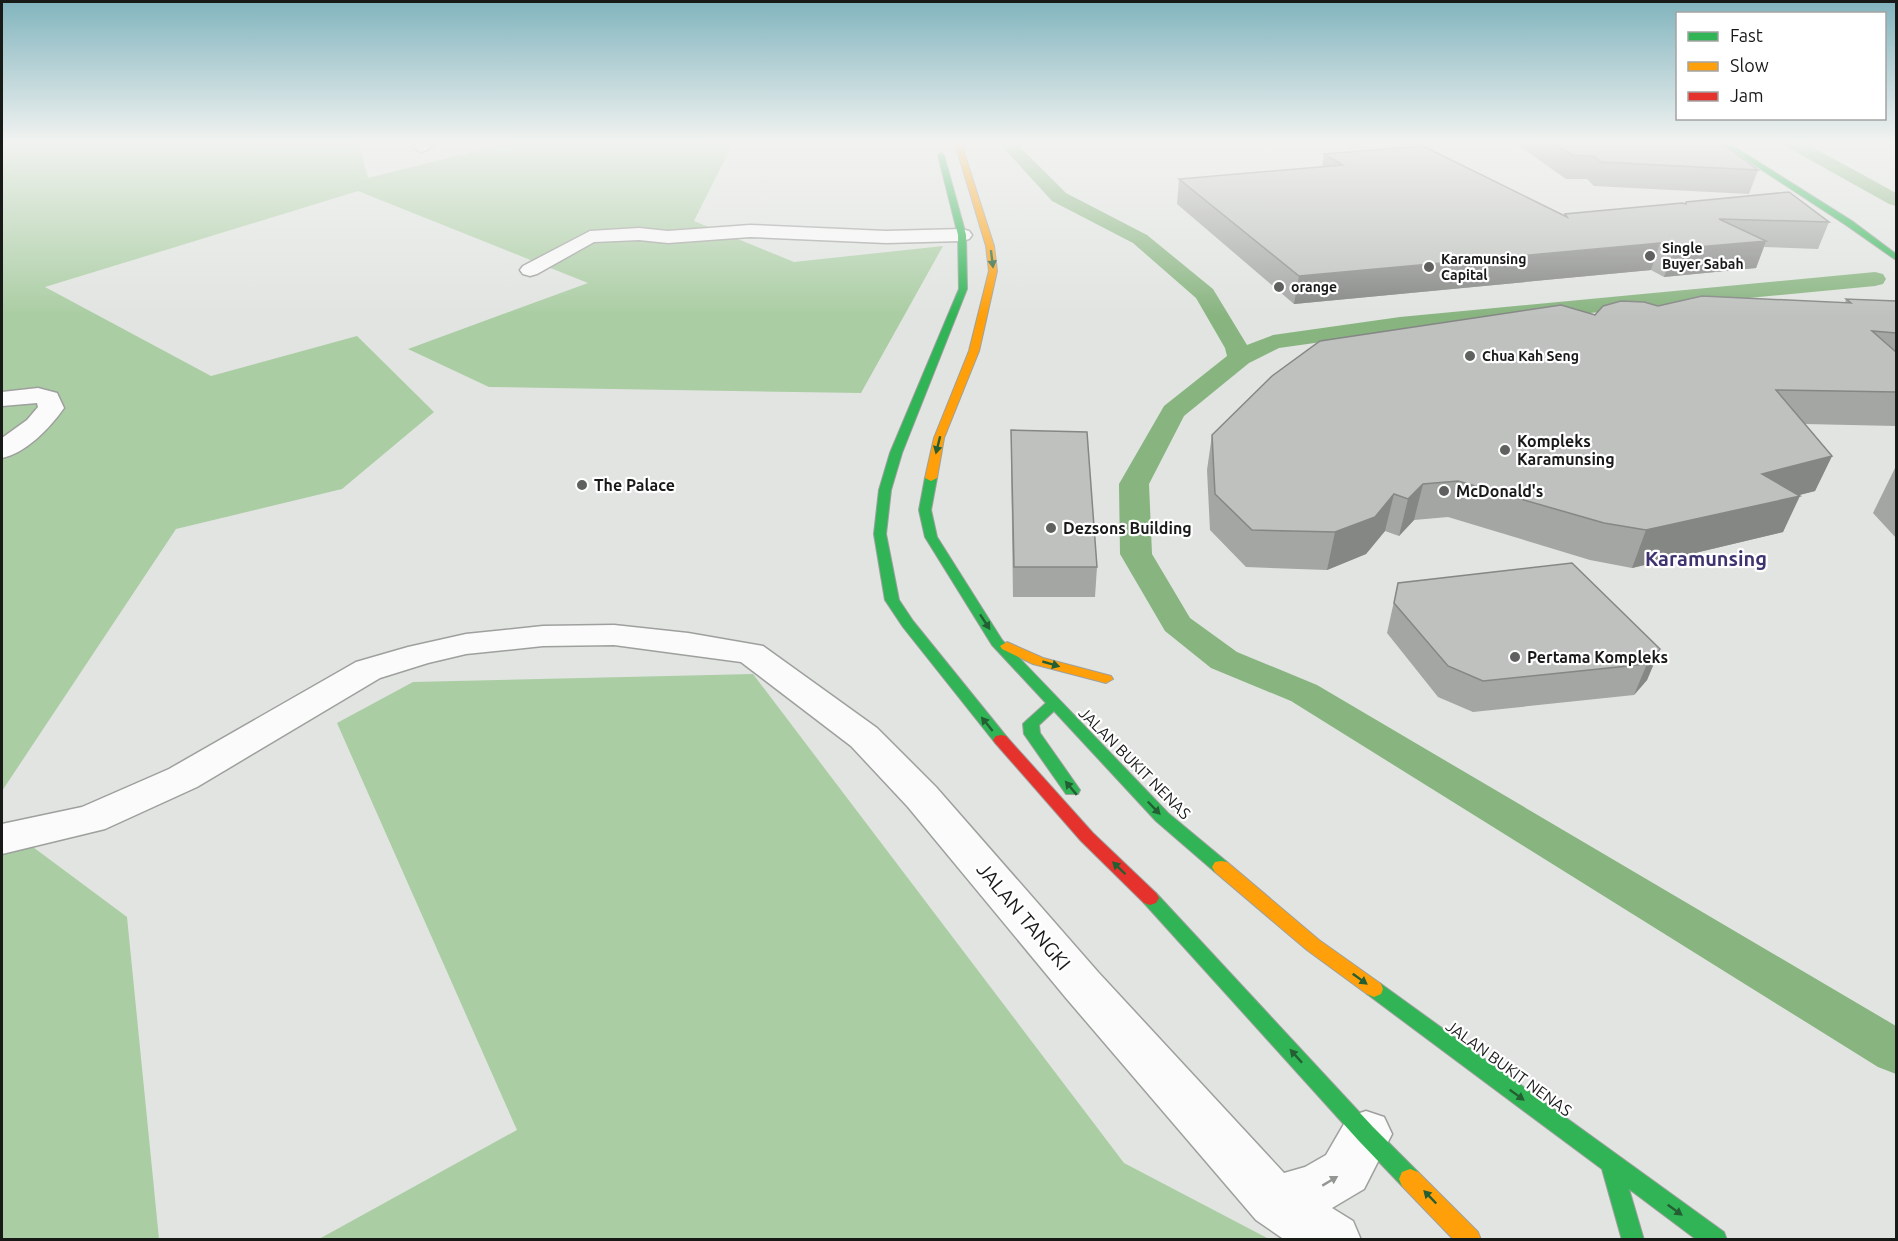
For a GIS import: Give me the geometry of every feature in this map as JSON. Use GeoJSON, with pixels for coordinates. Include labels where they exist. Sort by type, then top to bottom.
{"type":"FeatureCollection","features":[{"type":"Feature","properties":{"kind":"main road"},"geometry":{"type":"LineString","coordinates":[[952,201],[962,235],[963,289],[896,453],[885,490],[880,534],[892,600],[908,624],[991,729],[1087,837],[1170,917],[1366,1134],[1470,1239]]}},
{"type":"Feature","properties":{"kind":"main road","name":"JALAN BUKIT NENAS"},"geometry":{"type":"LineString","coordinates":[[977,201],[990,246],[993,271],[974,351],[939,438],[925,510],[931,537],[998,642],[1053,704],[1162,817],[1313,945],[1716,1239]]}},
{"type":"Feature","properties":{"kind":"main road"},"geometry":{"type":"LineString","coordinates":[[1805,201],[1819,217],[1871,255],[1883,267]]}},
{"type":"Feature","properties":{"kind":"main road"},"geometry":{"type":"LineString","coordinates":[[1814,201],[1849,223],[1896,258]]}},
{"type":"Feature","properties":{"kind":"main road"},"geometry":{"type":"LineString","coordinates":[[998,642],[1038,661],[1106,679]]}},
{"type":"Feature","properties":{"kind":"main road"},"geometry":{"type":"LineString","coordinates":[[1053,704],[1031,724],[1032,734],[1045,756],[1082,800]]}},
{"type":"Feature","properties":{"kind":"main road"},"geometry":{"type":"LineString","coordinates":[[1133,864],[1170,917]]}},
{"type":"Feature","properties":{"kind":"main road"},"geometry":{"type":"LineString","coordinates":[[1611,1163],[1633,1239]]}},
{"type":"Feature","properties":{"kind":"street"},"geometry":{"type":"LineString","coordinates":[[530,270],[582,241],[603,236],[639,234],[668,237],[750,231],[886,237],[962,235]]}},
{"type":"Feature","properties":{"kind":"street"},"geometry":{"type":"LineString","coordinates":[[2,399],[38,395],[48,398],[51,408],[36,426],[2,450]]}},
{"type":"Feature","properties":{"kind":"street","name":"JALAN TANGKI"},"geometry":{"type":"LineString","coordinates":[[2,839],[91,819],[183,778],[368,670],[420,654],[466,644],[543,636],[614,635],[751,653],[864,737],[922,797],[1082,985],[1247,1167],[1275,1202],[1334,1239]]}},
{"type":"Feature","properties":{"kind":"street"},"geometry":{"type":"LineString","coordinates":[[1275,1202],[1318,1188],[1345,1172],[1366,1134]]}},
{"type":"Feature","properties":{"kind":"green space"},"geometry":{"type":"Polygon","coordinates":[[[2,201],[326,201],[45,287],[211,376],[357,336],[434,412],[342,489],[176,529],[2,791],[2,201]]]}},
{"type":"Feature","properties":{"kind":"green space"},"geometry":{"type":"Polygon","coordinates":[[[383,201],[704,201],[694,221],[794,262],[943,246],[861,393],[489,387],[408,349],[588,283],[383,201]]]}},
{"type":"Feature","properties":{"kind":"green space"},"geometry":{"type":"Polygon","coordinates":[[[753,674],[1124,1163],[1269,1239],[319,1239],[517,1130],[337,723],[413,682],[753,674]]]}},
{"type":"Feature","properties":{"kind":"green space"},"geometry":{"type":"Polygon","coordinates":[[[2,824],[127,917],[159,1239],[2,1239],[2,824]]]}},
{"type":"Feature","properties":{"kind":"building"},"geometry":{"type":"Polygon","coordinates":[[[1206,201],[1534,201],[1567,217],[1565,214],[1686,204],[1686,202],[1697,201],[1801,201],[1829,222],[1719,219],[1766,241],[1674,249],[1660,243],[1299,276],[1206,201]]]}},
{"type":"Feature","properties":{"kind":"building","name":"Kompleks Karamunsing"},"geometry":{"type":"Polygon","coordinates":[[[1702,296],[1851,303],[1846,299],[1896,301],[1896,333],[1872,331],[1896,352],[1896,392],[1776,390],[1832,456],[1762,474],[1800,496],[1646,530],[1604,523],[1458,481],[1423,484],[1408,499],[1394,494],[1375,517],[1335,532],[1252,530],[1215,494],[1212,435],[1272,376],[1320,341],[1561,305],[1595,315],[1603,306],[1621,301],[1644,302],[1658,306],[1702,296]]]}},
{"type":"Feature","properties":{"kind":"building","name":"Dezsons Building"},"geometry":{"type":"Polygon","coordinates":[[[1011,430],[1087,432],[1097,567],[1014,567],[1011,430]]]}},
{"type":"Feature","properties":{"kind":"building","name":"Pertama Kompleks"},"geometry":{"type":"Polygon","coordinates":[[[1572,563],[1660,649],[1647,664],[1483,681],[1448,666],[1394,603],[1398,583],[1572,563]]]}},
{"type":"Feature","properties":{"kind":"waterway"},"geometry":{"type":"LineString","coordinates":[[1067,201],[1140,239],[1205,294],[1237,348],[1240,358]]}},
{"type":"Feature","properties":{"kind":"waterway"},"geometry":{"type":"LineString","coordinates":[[1240,358],[1273,342],[1400,324],[1875,279]]}},
{"type":"Feature","properties":{"kind":"waterway"},"geometry":{"type":"LineString","coordinates":[[1240,358],[1173,412],[1134,484],[1136,554],[1177,624],[1224,660],[1304,693],[1896,1052]]}},
{"type":"Feature","properties":{"kind":"traffic: fast"},"geometry":{"type":"LineString","coordinates":[[953,201],[962,235],[963,289],[896,453],[885,490],[880,534],[892,600],[908,624],[1001,740]]}},
{"type":"Feature","properties":{"kind":"traffic: fast"},"geometry":{"type":"LineString","coordinates":[[1814,201],[1896,258]]}},
{"type":"Feature","properties":{"kind":"traffic: fast"},"geometry":{"type":"LineString","coordinates":[[931,478],[925,510],[931,537],[997,642],[1162,817],[1221,867]]}},
{"type":"Feature","properties":{"kind":"traffic: fast"},"geometry":{"type":"LineString","coordinates":[[1053,704],[1031,724],[1032,734],[1072,790]]}},
{"type":"Feature","properties":{"kind":"traffic: fast"},"geometry":{"type":"LineString","coordinates":[[1150,898],[1410,1179]]}},
{"type":"Feature","properties":{"kind":"traffic: fast"},"geometry":{"type":"LineString","coordinates":[[1374,989],[1716,1240]]}},
{"type":"Feature","properties":{"kind":"traffic: fast"},"geometry":{"type":"LineString","coordinates":[[1611,1163],[1633,1240]]}},
{"type":"Feature","properties":{"kind":"traffic: slow"},"geometry":{"type":"LineString","coordinates":[[931,478],[939,438],[974,351],[993,271],[990,246],[976,201]]}},
{"type":"Feature","properties":{"kind":"traffic: slow"},"geometry":{"type":"LineString","coordinates":[[1007,646],[1038,661],[1106,679]]}},
{"type":"Feature","properties":{"kind":"traffic: slow"},"geometry":{"type":"LineString","coordinates":[[1221,867],[1313,945],[1374,989]]}},
{"type":"Feature","properties":{"kind":"traffic: slow"},"geometry":{"type":"LineString","coordinates":[[1410,1179],[1470,1240]]}},
{"type":"Feature","properties":{"kind":"traffic: jam"},"geometry":{"type":"LineString","coordinates":[[1001,740],[1087,837],[1150,898]]}},
{"type":"Feature","properties":{"kind":"place","name":"Single Buyer Sabah"},"geometry":{"type":"Point","coordinates":[1650,256]}},
{"type":"Feature","properties":{"kind":"place","name":"Karamunsing Capital"},"geometry":{"type":"Point","coordinates":[1429,267]}},
{"type":"Feature","properties":{"kind":"place","name":"orange"},"geometry":{"type":"Point","coordinates":[1279,287]}},
{"type":"Feature","properties":{"kind":"place","name":"Chua Kah Seng"},"geometry":{"type":"Point","coordinates":[1470,356]}},
{"type":"Feature","properties":{"kind":"place","name":"Kompleks Karamunsing"},"geometry":{"type":"Point","coordinates":[1505,450]}},
{"type":"Feature","properties":{"kind":"place","name":"The Palace"},"geometry":{"type":"Point","coordinates":[582,485]}},
{"type":"Feature","properties":{"kind":"place","name":"McDonald's"},"geometry":{"type":"Point","coordinates":[1444,491]}},
{"type":"Feature","properties":{"kind":"place","name":"Dezsons Building"},"geometry":{"type":"Point","coordinates":[1051,528]}},
{"type":"Feature","properties":{"kind":"place","name":"Pertama Kompleks"},"geometry":{"type":"Point","coordinates":[1515,657]}},
{"type":"Feature","properties":{"kind":"district","name":"Karamunsing"},"geometry":{"type":"Point","coordinates":[1706,558]}}]}
